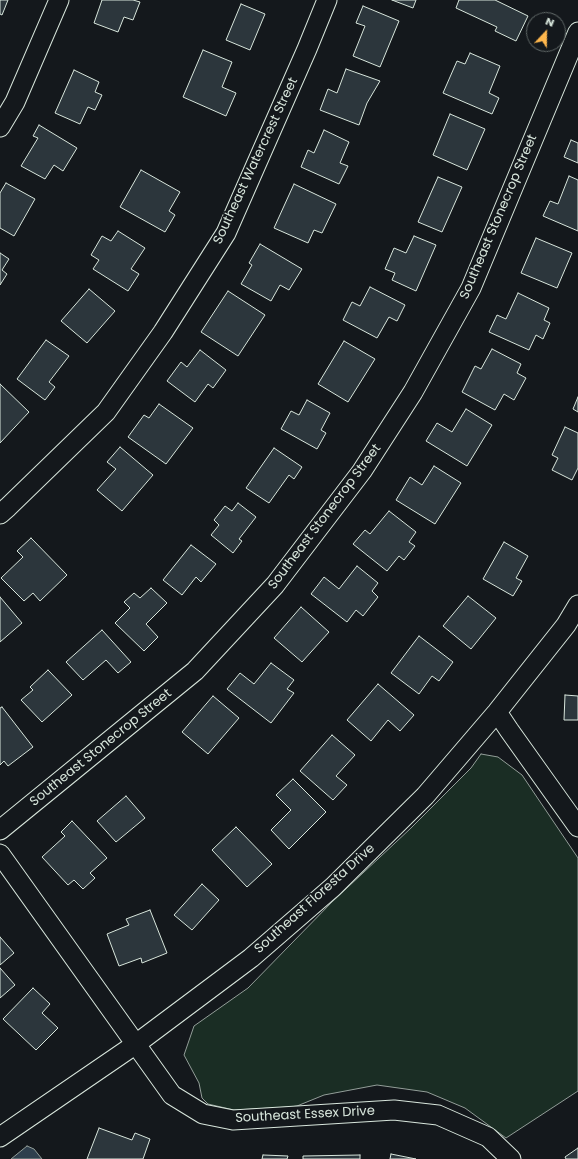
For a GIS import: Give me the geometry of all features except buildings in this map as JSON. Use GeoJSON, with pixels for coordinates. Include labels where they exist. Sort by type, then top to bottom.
{"type":"FeatureCollection","features":[{"type":"Feature","properties":{"kind":"street"},"geometry":{"type":"LineString","coordinates":[[0,127],[15,102],[59,0]]}},
{"type":"Feature","properties":{"kind":"street","name":"Southeast Watercrest Street"},"geometry":{"type":"LineString","coordinates":[[0,514],[106,412],[163,332],[226,233],[327,0]]}},
{"type":"Feature","properties":{"kind":"street","name":"Southeast Stonecrop Street"},"geometry":{"type":"LineString","coordinates":[[0,830],[195,671],[275,586],[362,471],[413,392],[471,288],[578,32]]}},
{"type":"Feature","properties":{"kind":"street","name":"Southeast Floresta Drive"},"geometry":{"type":"LineString","coordinates":[[0,1137],[136,1044],[250,958],[333,887],[425,796],[497,712],[566,625],[578,605]]}},
{"type":"Feature","properties":{"kind":"street"},"geometry":{"type":"LineString","coordinates":[[497,712],[508,730],[578,827]]}},
{"type":"Feature","properties":{"kind":"street","name":"Southeast Essex Drive"},"geometry":{"type":"LineString","coordinates":[[0,854],[172,1094],[203,1114],[233,1120],[394,1110],[438,1115],[488,1137],[512,1159]]}},
{"type":"Feature","properties":{"kind":"green space"},"geometry":{"type":"Polygon","coordinates":[[[481,754],[498,757],[522,775],[578,858],[578,1091],[506,1138],[465,1108],[427,1092],[377,1085],[324,1095],[297,1106],[290,1107],[234,1110],[208,1104],[202,1098],[199,1083],[184,1055],[194,1026],[248,988],[332,902],[411,828],[471,768],[481,754]]]}},
{"type":"Feature","properties":{"kind":"water"},"geometry":{"type":"Polygon","coordinates":[[[27,1146],[34,1149],[42,1159],[11,1159],[27,1146]]]}}]}
